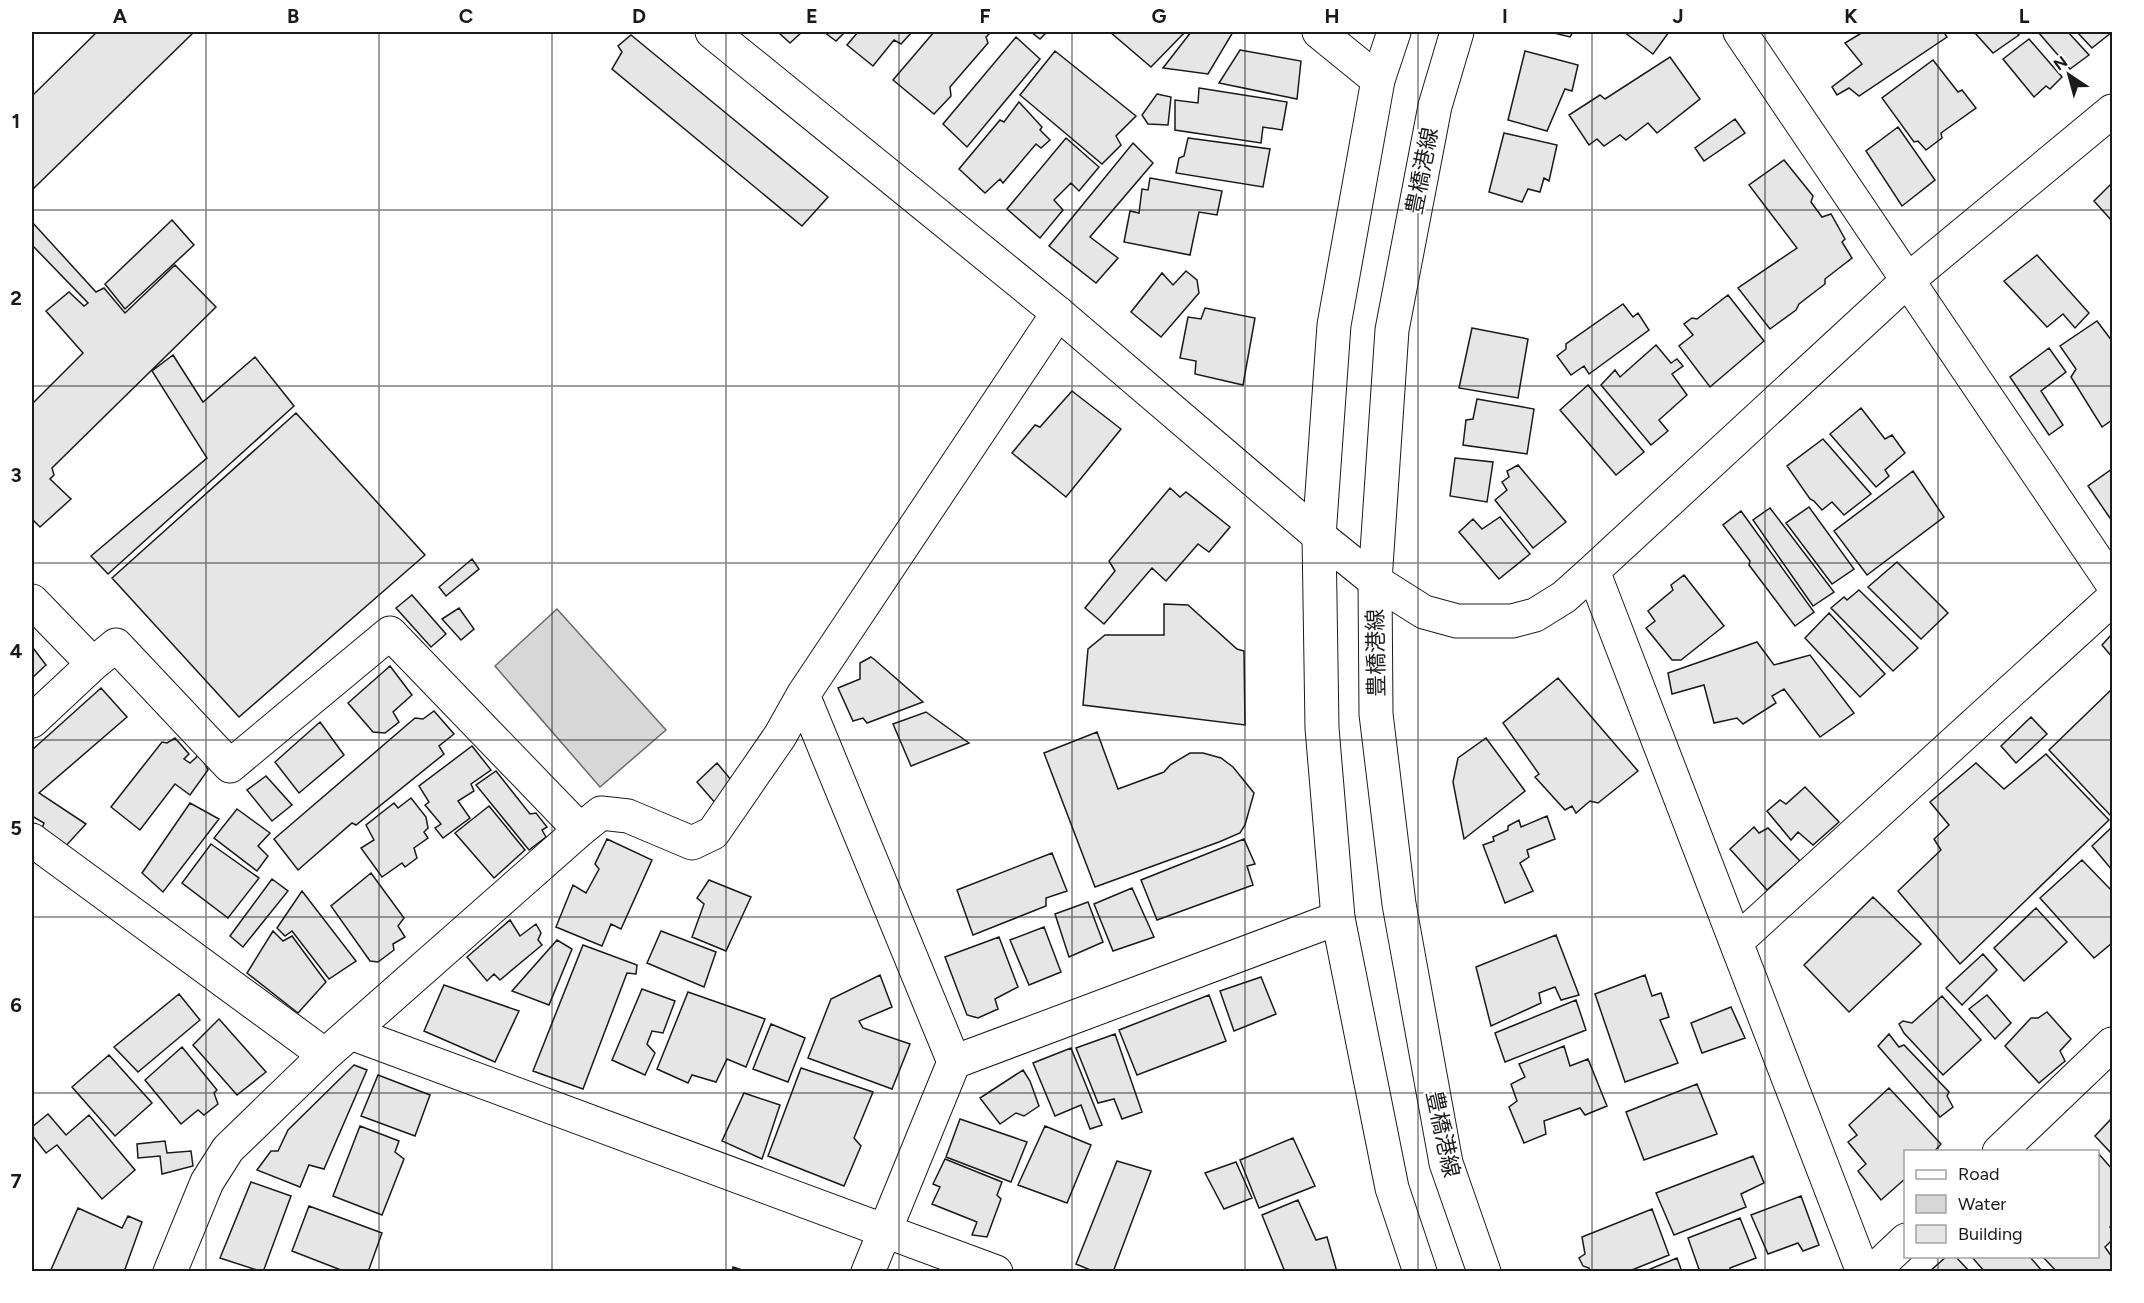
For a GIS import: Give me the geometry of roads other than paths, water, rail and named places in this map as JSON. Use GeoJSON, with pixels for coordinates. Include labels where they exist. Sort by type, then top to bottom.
{"type":"FeatureCollection","features":[{"type":"Feature","properties":{"kind":"street"},"geometry":{"type":"LineString","coordinates":[[712,32],[1058,313],[1375,581],[1424,612],[1457,621],[1512,621],[1535,615],[1564,597],[1908,280],[2109,122]]}},
{"type":"Feature","properties":{"kind":"street"},"geometry":{"type":"LineString","coordinates":[[1319,32],[1378,80]]}},
{"type":"Feature","properties":{"kind":"street"},"geometry":{"type":"LineString","coordinates":[[1394,32],[1378,80],[1334,325],[1319,536],[1322,728],[1338,918],[1392,1188],[1420,1272]]}},
{"type":"Feature","properties":{"kind":"street","name":"豊橋港線"},"geometry":{"type":"LineString","coordinates":[[1457,32],[1435,106],[1392,330],[1375,581],[1376,714],[1399,904],[1446,1163],[1484,1272]]}},
{"type":"Feature","properties":{"kind":"street"},"geometry":{"type":"LineString","coordinates":[[1740,32],[2112,583]]}},
{"type":"Feature","properties":{"kind":"street"},"geometry":{"type":"LineString","coordinates":[[170,1272],[207,1182],[228,1149],[324,1055],[351,1034],[601,813],[628,816],[692,843],[713,833],[780,736],[802,695],[1058,313]]}},
{"type":"Feature","properties":{"kind":"street"},"geometry":{"type":"LineString","coordinates":[[1593,571],[1863,1272]]}},
{"type":"Feature","properties":{"kind":"street"},"geometry":{"type":"LineString","coordinates":[[1736,942],[2112,599]]}},
{"type":"Feature","properties":{"kind":"street"},"geometry":{"type":"LineString","coordinates":[[32,601],[93,664]]}},
{"type":"Feature","properties":{"kind":"street"},"geometry":{"type":"LineString","coordinates":[[32,721],[116,645],[230,766],[390,633],[580,830]]}},
{"type":"Feature","properties":{"kind":"street"},"geometry":{"type":"LineString","coordinates":[[802,695],[954,1062],[868,1272]]}},
{"type":"Feature","properties":{"kind":"street"},"geometry":{"type":"LineString","coordinates":[[32,840],[324,1055]]}},
{"type":"Feature","properties":{"kind":"street"},"geometry":{"type":"LineString","coordinates":[[954,1062],[1338,918]]}},
{"type":"Feature","properties":{"kind":"street"},"geometry":{"type":"LineString","coordinates":[[351,1034],[996,1272]]}},
{"type":"Feature","properties":{"kind":"street"},"geometry":{"type":"LineString","coordinates":[[2001,1150],[2112,1044]]}},
{"type":"Feature","properties":{"kind":"street"},"geometry":{"type":"LineString","coordinates":[[1872,1272],[1904,1241]]}},
{"type":"Feature","properties":{"kind":"water"},"geometry":{"type":"Polygon","coordinates":[[[557,609],[666,730],[600,787],[495,666],[557,609]]]}}]}
